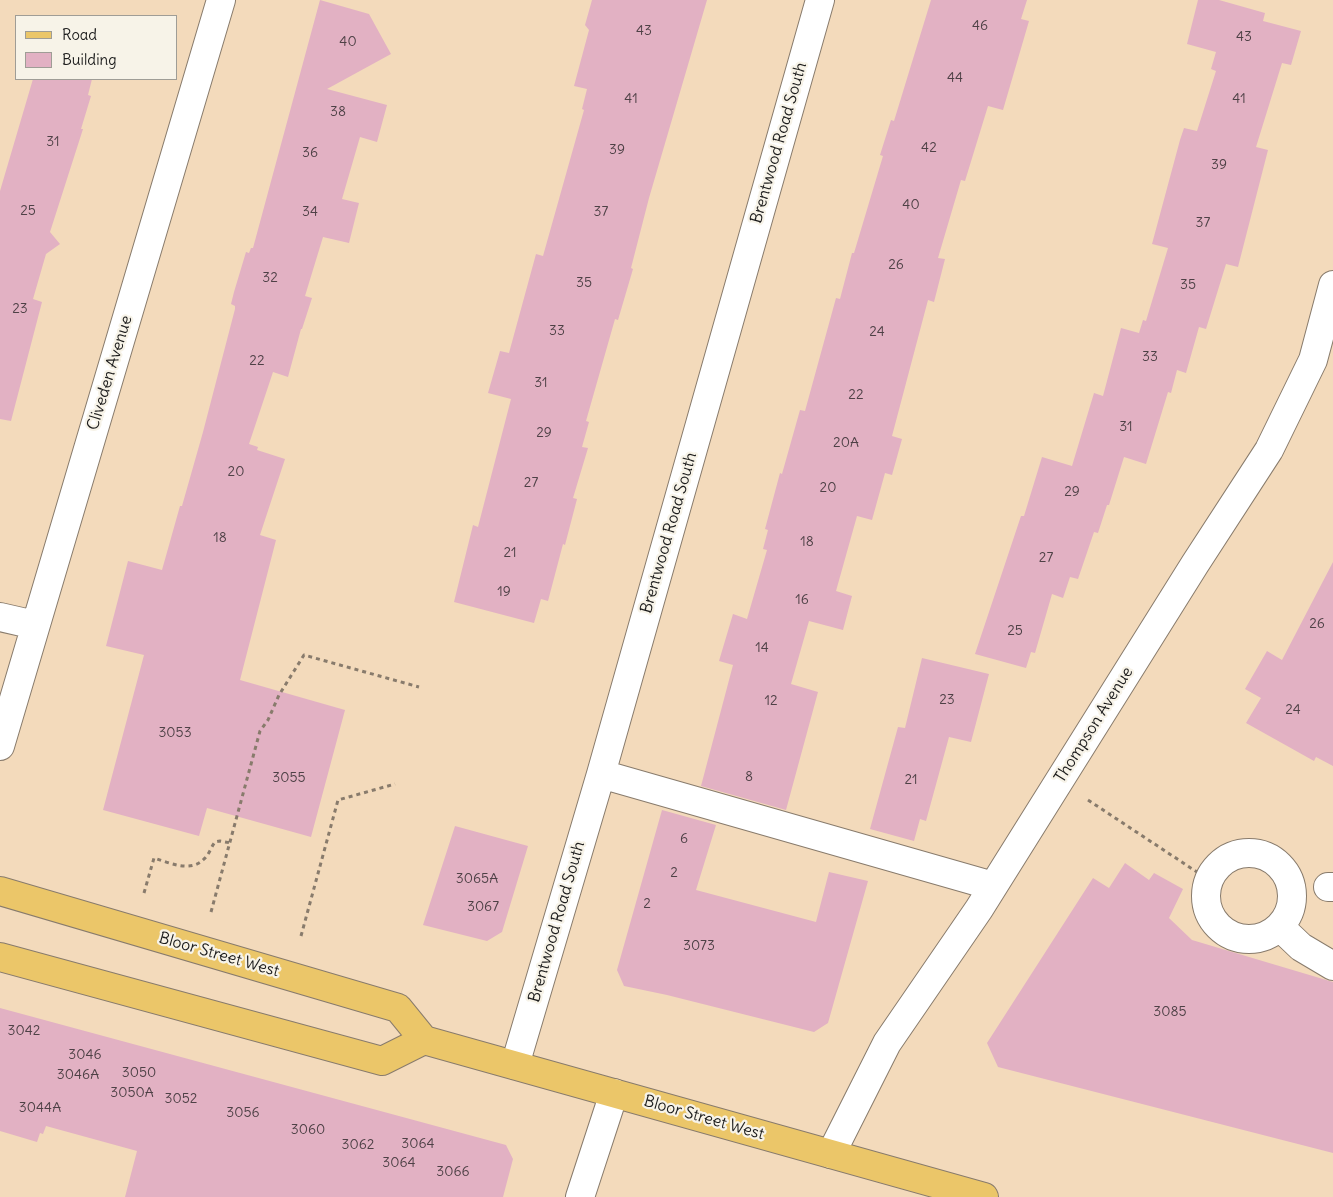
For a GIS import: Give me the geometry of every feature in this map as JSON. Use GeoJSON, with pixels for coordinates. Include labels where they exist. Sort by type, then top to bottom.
{"type":"FeatureCollection","features":[{"type":"Feature","properties":{"kind":"main road","name":"Bloor Street West"},"geometry":{"type":"LineString","coordinates":[[0,891],[398,1008],[424,1040],[984,1197]]}},
{"type":"Feature","properties":{"kind":"main road"},"geometry":{"type":"LineString","coordinates":[[0,957],[382,1060],[424,1040]]}},
{"type":"Feature","properties":{"kind":"street","name":"Cliveden Avenue"},"geometry":{"type":"LineString","coordinates":[[0,746],[221,0]]}},
{"type":"Feature","properties":{"kind":"street","name":"Brentwood Road South"},"geometry":{"type":"LineString","coordinates":[[516,1065],[601,774],[820,0]]}},
{"type":"Feature","properties":{"kind":"street","name":"Thompson Avenue"},"geometry":{"type":"LineString","coordinates":[[831,1154],[875,1062],[993,886],[1269,450],[1313,360],[1333,285]]}},
{"type":"Feature","properties":{"kind":"street"},"geometry":{"type":"LineString","coordinates":[[0,617],[35,625]]}},
{"type":"Feature","properties":{"kind":"street"},"geometry":{"type":"LineString","coordinates":[[601,774],[993,886]]}},
{"type":"Feature","properties":{"kind":"street"},"geometry":{"type":"LineString","coordinates":[[1247,853],[1271,858],[1284,870],[1292,893],[1291,909],[1280,927],[1271,934],[1255,939],[1239,938],[1224,932],[1212,920],[1206,896],[1209,880],[1218,866],[1231,857],[1247,853]]}},
{"type":"Feature","properties":{"kind":"street"},"geometry":{"type":"LineString","coordinates":[[1280,927],[1302,947],[1333,966]]}},
{"type":"Feature","properties":{"kind":"street"},"geometry":{"type":"LineString","coordinates":[[580,1197],[614,1093]]}},
{"type":"Feature","properties":{"kind":"path"},"geometry":{"type":"LineString","coordinates":[[211,912],[260,731],[304,655],[419,687]]}},
{"type":"Feature","properties":{"kind":"path"},"geometry":{"type":"LineString","coordinates":[[1058,781],[1209,880]]}},
{"type":"Feature","properties":{"kind":"path"},"geometry":{"type":"LineString","coordinates":[[301,936],[338,800],[395,784]]}},
{"type":"Feature","properties":{"kind":"path"},"geometry":{"type":"LineString","coordinates":[[144,893],[154,858],[180,866],[189,866],[198,864],[206,858],[215,842],[231,843]]}},
{"type":"Feature","properties":{"kind":"building"},"geometry":{"type":"Polygon","coordinates":[[[320,0],[369,14],[391,54],[327,89],[387,105],[377,142],[360,137],[342,199],[359,203],[349,243],[323,237],[305,296],[312,298],[301,329],[288,377],[273,372],[249,444],[258,447],[257,450],[285,459],[260,535],[276,540],[240,680],[345,710],[311,837],[207,808],[199,836],[103,810],[144,655],[106,646],[128,561],[162,570],[203,432],[235,309],[235,306],[231,304],[234,292],[246,252],[249,253],[251,248],[253,248],[320,0]]]}},
{"type":"Feature","properties":{"kind":"building"},"geometry":{"type":"Polygon","coordinates":[[[592,0],[707,0],[649,198],[631,268],[633,269],[618,320],[615,319],[586,421],[589,422],[582,447],[588,448],[573,498],[577,499],[565,545],[563,544],[548,601],[541,599],[534,623],[454,602],[473,525],[478,527],[511,399],[488,393],[500,351],[509,353],[536,254],[543,256],[584,110],[582,109],[587,89],[574,86],[589,30],[585,25],[592,0]]]}},
{"type":"Feature","properties":{"kind":"building"},"geometry":{"type":"Polygon","coordinates":[[[931,0],[1027,0],[1021,19],[1029,21],[1003,110],[988,106],[965,181],[961,180],[938,258],[945,259],[934,302],[928,300],[892,436],[902,439],[892,475],[885,473],[872,520],[857,516],[836,591],[852,596],[843,630],[809,621],[791,684],[818,692],[786,810],[701,786],[733,665],[719,661],[733,614],[747,619],[767,550],[763,549],[768,530],[765,529],[780,473],[782,474],[800,410],[805,411],[836,298],[840,299],[852,253],[854,253],[883,156],[880,155],[891,120],[894,121],[931,0]]]}},
{"type":"Feature","properties":{"kind":"building"},"geometry":{"type":"Polygon","coordinates":[[[1198,0],[1219,0],[1265,13],[1263,21],[1301,31],[1291,65],[1282,63],[1256,147],[1268,150],[1238,267],[1226,264],[1206,329],[1199,327],[1186,373],[1177,370],[1171,393],[1168,392],[1146,464],[1124,457],[1109,505],[1107,505],[1098,533],[1094,532],[1078,579],[1070,577],[1063,598],[1052,594],[1035,653],[1031,652],[1026,668],[975,654],[1021,516],[1024,516],[1042,457],[1072,466],[1094,393],[1103,396],[1121,328],[1139,333],[1143,320],[1146,321],[1168,248],[1152,244],[1180,140],[1184,128],[1197,131],[1216,71],[1211,69],[1216,52],[1187,44],[1198,0]]]}},
{"type":"Feature","properties":{"kind":"building"},"geometry":{"type":"Polygon","coordinates":[[[33,80],[92,80],[88,95],[91,96],[81,129],[83,129],[50,232],[60,244],[46,254],[33,299],[42,302],[11,421],[0,419],[0,191],[33,80]]]}},
{"type":"Feature","properties":{"kind":"building"},"geometry":{"type":"Polygon","coordinates":[[[1333,562],[1333,766],[1316,757],[1314,761],[1246,723],[1261,698],[1245,689],[1267,651],[1282,660],[1333,562]]]}},
{"type":"Feature","properties":{"kind":"building"},"geometry":{"type":"Polygon","coordinates":[[[922,658],[989,674],[971,742],[949,737],[926,821],[920,819],[914,841],[870,829],[898,727],[905,728],[922,658]]]}},
{"type":"Feature","properties":{"kind":"building"},"geometry":{"type":"Polygon","coordinates":[[[662,810],[716,825],[696,890],[816,922],[829,872],[868,881],[828,1023],[814,1032],[624,986],[617,970],[662,810]]]}},
{"type":"Feature","properties":{"kind":"building"},"geometry":{"type":"Polygon","coordinates":[[[455,826],[528,846],[502,932],[487,941],[423,925],[455,826]]]}},
{"type":"Feature","properties":{"kind":"building"},"geometry":{"type":"Polygon","coordinates":[[[1125,863],[1149,880],[1154,873],[1183,889],[1169,918],[1192,940],[1333,982],[1333,1153],[998,1067],[987,1043],[1093,878],[1109,888],[1125,863]]]}},
{"type":"Feature","properties":{"kind":"building"},"geometry":{"type":"Polygon","coordinates":[[[0,1008],[506,1145],[513,1159],[503,1197],[125,1197],[137,1151],[46,1126],[43,1134],[40,1133],[37,1142],[0,1131],[0,1008]]]}}]}
